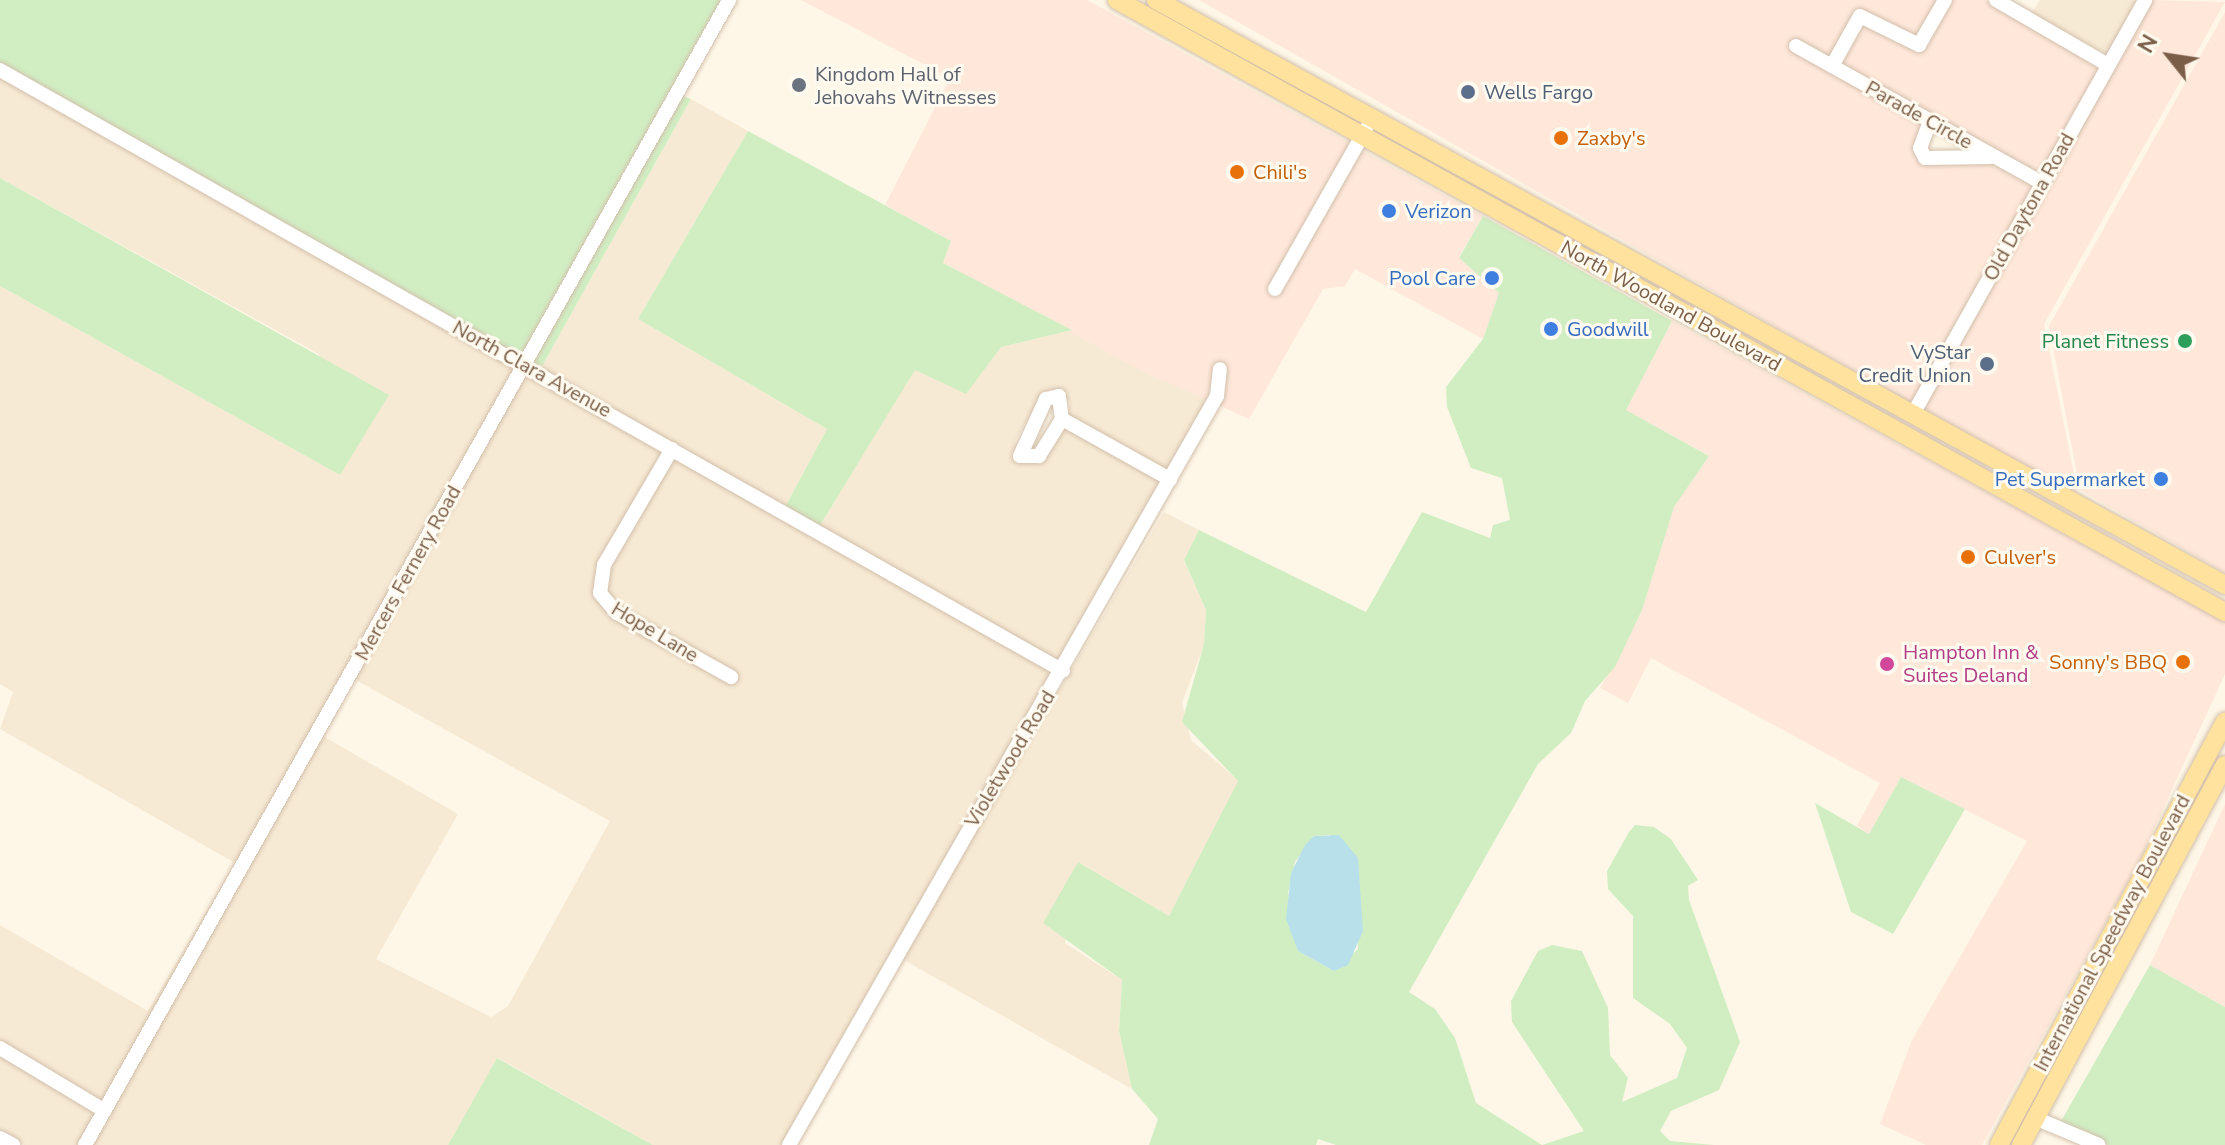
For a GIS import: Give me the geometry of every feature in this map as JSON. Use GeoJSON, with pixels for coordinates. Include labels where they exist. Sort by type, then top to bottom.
{"type":"FeatureCollection","features":[{"type":"Feature","properties":{"kind":"main road","name":"North Woodland Boulevard"},"geometry":{"type":"LineString","coordinates":[[1117,0],[1642,267],[2225,585]]}},
{"type":"Feature","properties":{"kind":"main road","name":"North Woodland Boulevard"},"geometry":{"type":"LineString","coordinates":[[1156,0],[1596,264],[2225,612]]}},
{"type":"Feature","properties":{"kind":"main road"},"geometry":{"type":"LineString","coordinates":[[1596,264],[1642,267]]}},
{"type":"Feature","properties":{"kind":"main road"},"geometry":{"type":"LineString","coordinates":[[1637,287],[1672,283]]}},
{"type":"Feature","properties":{"kind":"main road"},"geometry":{"type":"LineString","coordinates":[[1810,384],[1892,417],[1913,414]]}},
{"type":"Feature","properties":{"kind":"main road"},"geometry":{"type":"LineString","coordinates":[[1897,432],[1938,427]]}},
{"type":"Feature","properties":{"kind":"main road"},"geometry":{"type":"LineString","coordinates":[[1999,488],[2052,490]]}},
{"type":"Feature","properties":{"kind":"main road","name":"International Speedway Boulevard"},"geometry":{"type":"LineString","coordinates":[[1999,1145],[2225,721]]}},
{"type":"Feature","properties":{"kind":"main road","name":"International Speedway Boulevard"},"geometry":{"type":"LineString","coordinates":[[2021,1145],[2225,765]]}},
{"type":"Feature","properties":{"kind":"main road"},"geometry":{"type":"LineString","coordinates":[[2169,826],[2191,828]]}},
{"type":"Feature","properties":{"kind":"main road"},"geometry":{"type":"LineString","coordinates":[[2123,912],[2138,926]]}},
{"type":"Feature","properties":{"kind":"main road"},"geometry":{"type":"LineString","coordinates":[[2056,1038],[2073,1048]]}},
{"type":"Feature","properties":{"kind":"street","name":"Mercers Fernery Road"},"geometry":{"type":"LineString","coordinates":[[85,1145],[729,0]]}},
{"type":"Feature","properties":{"kind":"street"},"geometry":{"type":"LineString","coordinates":[[1832,66],[1860,16],[1919,45],[1945,0]]}},
{"type":"Feature","properties":{"kind":"street"},"geometry":{"type":"LineString","coordinates":[[1996,0],[2108,65]]}},
{"type":"Feature","properties":{"kind":"street","name":"Old Daytona Road"},"geometry":{"type":"LineString","coordinates":[[1913,414],[2145,0]]}},
{"type":"Feature","properties":{"kind":"street","name":"Parade Circle"},"geometry":{"type":"LineString","coordinates":[[1796,46],[2042,183]]}},
{"type":"Feature","properties":{"kind":"street","name":"North Clara Avenue"},"geometry":{"type":"LineString","coordinates":[[0,70],[1063,671]]}},
{"type":"Feature","properties":{"kind":"street"},"geometry":{"type":"LineString","coordinates":[[1930,121],[1920,148],[1925,158],[1998,158]]}},
{"type":"Feature","properties":{"kind":"street"},"geometry":{"type":"LineString","coordinates":[[1275,289],[1368,127]]}},
{"type":"Feature","properties":{"kind":"street","name":"Violetwood Road"},"geometry":{"type":"LineString","coordinates":[[789,1145],[1063,671],[1217,396],[1220,369]]}},
{"type":"Feature","properties":{"kind":"street"},"geometry":{"type":"LineString","coordinates":[[1062,419],[1170,479]]}},
{"type":"Feature","properties":{"kind":"street","name":"Hope Lane"},"geometry":{"type":"LineString","coordinates":[[672,449],[604,565],[600,593],[617,613],[731,677]]}},
{"type":"Feature","properties":{"kind":"street"},"geometry":{"type":"LineString","coordinates":[[0,1048],[105,1111]]}},
{"type":"Feature","properties":{"kind":"street"},"geometry":{"type":"LineString","coordinates":[[2035,1118],[2099,1145]]}},
{"type":"Feature","properties":{"kind":"street"},"geometry":{"type":"LineString","coordinates":[[0,1138],[13,1145]]}},
{"type":"Feature","properties":{"kind":"shaded area"},"geometry":{"type":"Polygon","coordinates":[[[801,0],[1087,0],[1351,144],[1268,291],[1278,296],[1361,150],[1483,216],[1459,257],[1500,292],[1483,339],[1355,269],[1345,286],[1323,289],[1249,419],[1218,405],[1226,365],[1215,363],[1208,400],[1148,374],[943,263],[951,241],[885,205],[950,78],[801,0]]]}},
{"type":"Feature","properties":{"kind":"shaded area"},"geometry":{"type":"Polygon","coordinates":[[[1199,0],[1938,0],[1916,38],[1862,11],[1829,59],[1794,39],[1789,48],[1923,123],[1924,163],[1997,163],[2035,185],[1912,404],[1199,0]]]}},
{"type":"Feature","properties":{"kind":"shaded area"},"geometry":{"type":"Polygon","coordinates":[[[1952,0],[1986,0],[2101,66],[2040,175],[1840,65],[1863,23],[1917,50],[1952,0]]]}},
{"type":"Feature","properties":{"kind":"shaded area"},"geometry":{"type":"Polygon","coordinates":[[[2040,0],[2138,0],[2107,54],[2031,14],[2040,0]]]}},
{"type":"Feature","properties":{"kind":"shaded area"},"geometry":{"type":"Polygon","coordinates":[[[2152,0],[2225,2],[2044,324],[2078,494],[1922,410],[2152,0]]]}},
{"type":"Feature","properties":{"kind":"shaded area"},"geometry":{"type":"Polygon","coordinates":[[[2225,12],[2224,572],[2080,490],[2049,326],[2225,12]]]}},
{"type":"Feature","properties":{"kind":"shaded area"},"geometry":{"type":"Polygon","coordinates":[[[0,76],[517,367],[103,1104],[0,1042],[0,925],[148,1011],[235,863],[0,729],[13,692],[0,684],[0,286],[340,475],[319,354],[0,178],[0,76]]]}},
{"type":"Feature","properties":{"kind":"shaded area"},"geometry":{"type":"Polygon","coordinates":[[[691,99],[748,131],[638,319],[827,429],[785,507],[541,368],[691,99]]]}},
{"type":"Feature","properties":{"kind":"shaded area"},"geometry":{"type":"Polygon","coordinates":[[[1672,321],[2225,622],[2225,674],[2136,868],[1982,1145],[1926,1145],[1880,1124],[1912,1040],[2027,841],[1901,777],[1869,834],[1857,826],[1880,783],[1651,658],[1628,703],[1600,688],[1622,649],[1674,507],[1708,455],[1625,410],[1672,321]]]}},
{"type":"Feature","properties":{"kind":"shaded area"},"geometry":{"type":"Polygon","coordinates":[[[1072,330],[1208,400],[1168,472],[1069,416],[1070,402],[1059,391],[1041,396],[1015,441],[1018,460],[1032,465],[1064,426],[1162,481],[1060,664],[819,527],[915,369],[966,393],[1001,347],[1072,330]]]}},
{"type":"Feature","properties":{"kind":"shaded area"},"geometry":{"type":"Polygon","coordinates":[[[527,372],[664,450],[594,577],[595,595],[615,617],[734,684],[739,676],[620,609],[606,592],[609,567],[675,456],[1055,673],[782,1145],[653,1145],[498,1058],[448,1145],[92,1145],[323,736],[458,814],[376,959],[491,1017],[508,1006],[610,821],[354,679],[527,372]]]}},
{"type":"Feature","properties":{"kind":"shaded area"},"geometry":{"type":"Polygon","coordinates":[[[1164,512],[1199,530],[1184,561],[1206,610],[1204,645],[1182,703],[1191,740],[1239,781],[1169,916],[1078,862],[1065,943],[1122,980],[1119,1031],[1132,1089],[902,959],[1164,512]]]}},
{"type":"Feature","properties":{"kind":"shaded area"},"geometry":{"type":"Polygon","coordinates":[[[2225,804],[2225,1007],[2150,965],[2225,804]]]}},
{"type":"Feature","properties":{"kind":"shaded area"},"geometry":{"type":"Polygon","coordinates":[[[0,1054],[98,1113],[78,1145],[24,1145],[0,1132],[0,1054]]]}},
{"type":"Feature","properties":{"kind":"green space"},"geometry":{"type":"Polygon","coordinates":[[[0,0],[723,0],[522,358],[0,63],[0,0]]]}},
{"type":"Feature","properties":{"kind":"green space"},"geometry":{"type":"Polygon","coordinates":[[[683,96],[691,99],[541,368],[532,363],[683,96]]]}},
{"type":"Feature","properties":{"kind":"green space"},"geometry":{"type":"Polygon","coordinates":[[[748,131],[951,241],[943,263],[1072,330],[1001,347],[966,394],[915,370],[819,527],[785,507],[827,429],[638,319],[748,131]]]}},
{"type":"Feature","properties":{"kind":"green space"},"geometry":{"type":"Polygon","coordinates":[[[0,178],[389,395],[340,475],[0,286],[0,178]]]}},
{"type":"Feature","properties":{"kind":"green space"},"geometry":{"type":"Polygon","coordinates":[[[1483,216],[1672,321],[1626,410],[1709,456],[1674,507],[1642,610],[1615,667],[1585,701],[1571,733],[1538,764],[1409,992],[1435,1009],[1455,1038],[1476,1103],[1542,1145],[1336,1145],[1318,1139],[1316,1145],[1149,1145],[1158,1119],[1132,1089],[1119,1031],[1122,980],[1043,923],[1078,862],[1169,916],[1238,781],[1182,722],[1204,644],[1206,610],[1184,560],[1199,530],[1366,612],[1422,512],[1490,538],[1493,525],[1510,520],[1502,478],[1471,468],[1447,407],[1446,387],[1483,339],[1499,293],[1459,258],[1483,216]],[[1330,835],[1314,836],[1295,862],[1288,893],[1298,951],[1334,971],[1358,949],[1358,858],[1330,835]]]}},
{"type":"Feature","properties":{"kind":"green space"},"geometry":{"type":"Polygon","coordinates":[[[1901,777],[1965,809],[1893,934],[1851,912],[1815,803],[1869,834],[1901,777]]]}},
{"type":"Feature","properties":{"kind":"green space"},"geometry":{"type":"Polygon","coordinates":[[[1635,825],[1654,827],[1671,839],[1698,880],[1688,886],[1689,900],[1740,1042],[1719,1090],[1671,1111],[1660,1131],[1670,1141],[1714,1145],[1542,1145],[1584,1131],[1512,1022],[1511,1001],[1538,951],[1552,945],[1582,951],[1608,1008],[1610,1055],[1628,1078],[1622,1102],[1677,1078],[1687,1048],[1670,1024],[1633,998],[1633,916],[1608,889],[1607,871],[1635,825]]]}},
{"type":"Feature","properties":{"kind":"green space"},"geometry":{"type":"Polygon","coordinates":[[[2150,965],[2225,1007],[2225,1145],[2108,1145],[2060,1123],[2150,965]]]}},
{"type":"Feature","properties":{"kind":"green space"},"geometry":{"type":"Polygon","coordinates":[[[497,1058],[613,1123],[653,1145],[448,1145],[497,1058]]]}},
{"type":"Feature","properties":{"kind":"water"},"geometry":{"type":"Polygon","coordinates":[[[1339,835],[1358,858],[1363,931],[1348,965],[1334,971],[1298,951],[1286,919],[1291,873],[1305,845],[1314,836],[1339,835]]]}},
{"type":"Feature","properties":{"kind":"place","name":"Kingdom Hall of Jehovahs Witnesses"},"geometry":{"type":"Point","coordinates":[799,85]}},
{"type":"Feature","properties":{"kind":"place","name":"Wells Fargo"},"geometry":{"type":"Point","coordinates":[1468,92]}},
{"type":"Feature","properties":{"kind":"place","name":"Zaxby's"},"geometry":{"type":"Point","coordinates":[1561,138]}},
{"type":"Feature","properties":{"kind":"place","name":"Chili's"},"geometry":{"type":"Point","coordinates":[1237,172]}},
{"type":"Feature","properties":{"kind":"place","name":"Verizon"},"geometry":{"type":"Point","coordinates":[1389,211]}},
{"type":"Feature","properties":{"kind":"place","name":"Pool Care"},"geometry":{"type":"Point","coordinates":[1492,278]}},
{"type":"Feature","properties":{"kind":"place","name":"Goodwill"},"geometry":{"type":"Point","coordinates":[1551,329]}},
{"type":"Feature","properties":{"kind":"place","name":"Planet Fitness"},"geometry":{"type":"Point","coordinates":[2185,341]}},
{"type":"Feature","properties":{"kind":"place","name":"VyStar Credit Union"},"geometry":{"type":"Point","coordinates":[1987,364]}},
{"type":"Feature","properties":{"kind":"place","name":"Pet Supermarket"},"geometry":{"type":"Point","coordinates":[2161,479]}},
{"type":"Feature","properties":{"kind":"place","name":"Culver's"},"geometry":{"type":"Point","coordinates":[1968,557]}},
{"type":"Feature","properties":{"kind":"place","name":"Sonny's BBQ"},"geometry":{"type":"Point","coordinates":[2183,662]}},
{"type":"Feature","properties":{"kind":"place","name":"Hampton Inn & Suites Deland"},"geometry":{"type":"Point","coordinates":[1887,664]}}]}
